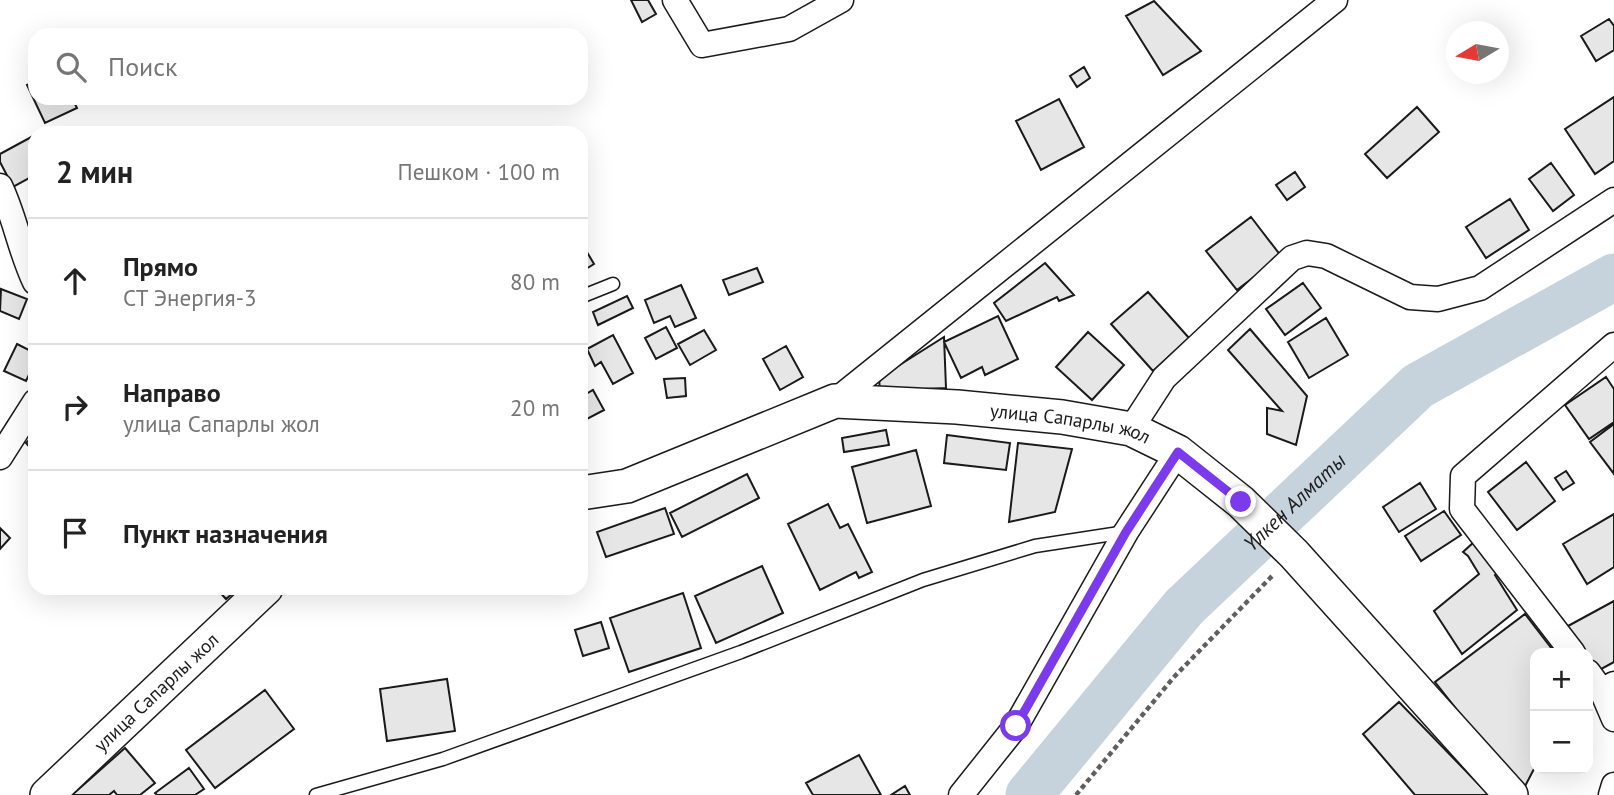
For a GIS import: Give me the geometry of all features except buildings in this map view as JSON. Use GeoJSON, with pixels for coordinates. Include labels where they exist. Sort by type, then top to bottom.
{"type":"FeatureCollection","features":[{"type":"Feature","properties":{"kind":"street"},"geometry":{"type":"LineString","coordinates":[[675,0],[702,45],[789,29],[841,0]]}},
{"type":"Feature","properties":{"kind":"street"},"geometry":{"type":"LineString","coordinates":[[835,401],[1335,0]]}},
{"type":"Feature","properties":{"kind":"street"},"geometry":{"type":"LineString","coordinates":[[3,200],[28,269]]}},
{"type":"Feature","properties":{"kind":"street"},"geometry":{"type":"LineString","coordinates":[[1131,429],[1164,378],[1292,258],[1307,253],[1326,256],[1410,297],[1438,299],[1480,288],[1614,200]]}},
{"type":"Feature","properties":{"kind":"street"},"geometry":{"type":"LineString","coordinates":[[1569,648],[1462,509],[1463,476],[1614,345]]}},
{"type":"Feature","properties":{"kind":"street","name":"улица Сапарлы жол"},"geometry":{"type":"LineString","coordinates":[[588,492],[627,486],[835,401],[957,407],[1062,417],[1131,429],[1178,452],[1241,502],[1294,554],[1511,795]]}},
{"type":"Feature","properties":{"kind":"street"},"geometry":{"type":"LineString","coordinates":[[0,457],[28,413]]}},
{"type":"Feature","properties":{"kind":"street"},"geometry":{"type":"LineString","coordinates":[[961,795],[1016,726],[1126,532],[1178,452]]}},
{"type":"Feature","properties":{"kind":"street","name":"улица Сапарлы жол"},"geometry":{"type":"LineString","coordinates":[[47,795],[259,595]]}},
{"type":"Feature","properties":{"kind":"street"},"geometry":{"type":"LineString","coordinates":[[1601,682],[1614,719]]}},
{"type":"Feature","properties":{"kind":"street"},"geometry":{"type":"LineString","coordinates":[[1611,795],[1614,785]]}},
{"type":"Feature","properties":{"kind":"lane"},"geometry":{"type":"LineString","coordinates":[[588,294],[613,284]]}},
{"type":"Feature","properties":{"kind":"lane"},"geometry":{"type":"LineString","coordinates":[[316,795],[443,759],[741,652],[923,580],[1035,546],[1126,532]]}},
{"type":"Feature","properties":{"kind":"path"},"geometry":{"type":"LineString","coordinates":[[1076,795],[1174,677],[1294,554]]}},
{"type":"Feature","properties":{"kind":"waterway","name":"Үлкен Алматы"},"geometry":{"type":"LineString","coordinates":[[1029,795],[1184,607],[1418,386],[1614,277]]}},
{"type":"Feature","properties":{"kind":"route"},"geometry":{"type":"LineString","coordinates":[[1016,726],[1126,532],[1178,452],[1241,502]]}}]}
